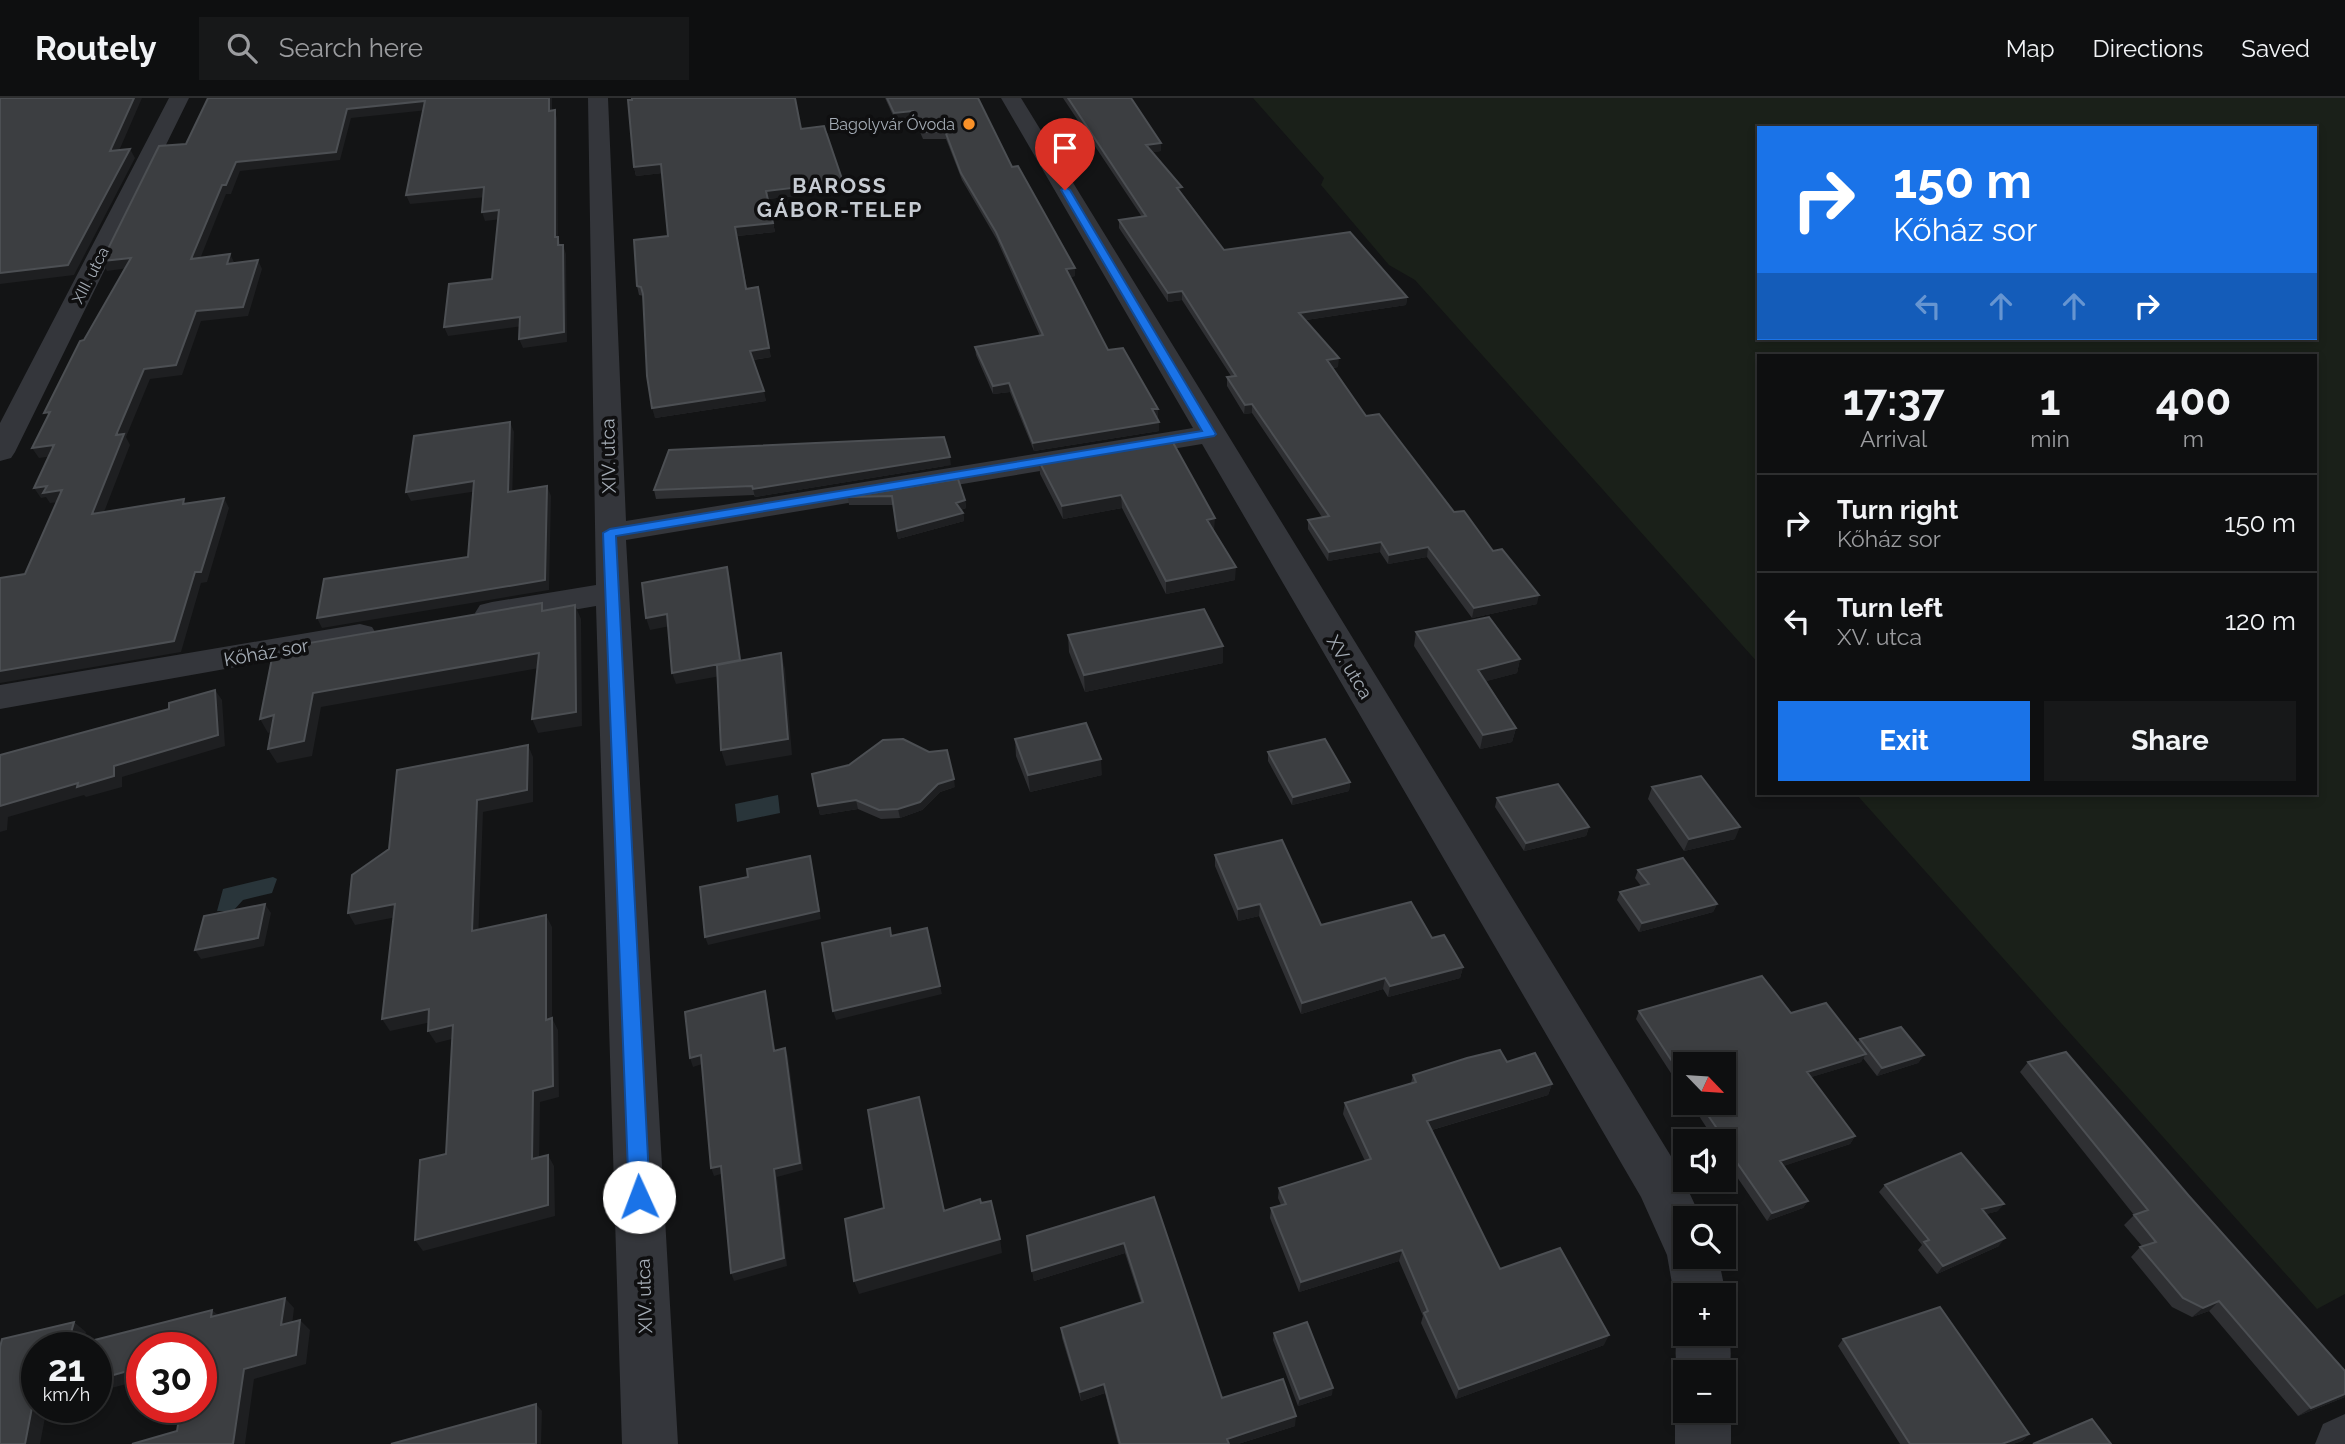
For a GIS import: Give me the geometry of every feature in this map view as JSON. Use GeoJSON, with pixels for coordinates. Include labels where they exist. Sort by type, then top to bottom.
{"type":"FeatureCollection","features":[{"type":"Feature","properties":{"kind":"street","name":"XIII. utca"},"geometry":{"type":"LineString","coordinates":[[0,452],[179,98]]}},
{"type":"Feature","properties":{"kind":"street","name":"XIV. utca"},"geometry":{"type":"LineString","coordinates":[[598,98],[610,533],[650,1444]]}},
{"type":"Feature","properties":{"kind":"street","name":"XV. utca"},"geometry":{"type":"LineString","coordinates":[[1011,98],[1659,1182],[1673,1213]]}},
{"type":"Feature","properties":{"kind":"street"},"geometry":{"type":"LineString","coordinates":[[610,533],[1210,434]]}},
{"type":"Feature","properties":{"kind":"street"},"geometry":{"type":"LineString","coordinates":[[464,618],[614,592]]}},
{"type":"Feature","properties":{"kind":"street","name":"Kőház sor"},"geometry":{"type":"LineString","coordinates":[[0,697],[396,629]]}},
{"type":"Feature","properties":{"kind":"street"},"geometry":{"type":"LineString","coordinates":[[1703,1423],[1703,1444]]}},
{"type":"Feature","properties":{"kind":"shaded area"},"geometry":{"type":"Polygon","coordinates":[[[1253,98],[2345,98],[2345,1294],[2317,1309],[1857,795],[2317,795],[2317,354],[1757,354],[1757,662],[1415,280],[1389,265],[1321,185],[1324,178],[1253,98]]]}},
{"type":"Feature","properties":{"kind":"shaded area"},"geometry":{"type":"Polygon","coordinates":[[[778,795],[780,813],[737,822],[735,804],[778,795]]]}},
{"type":"Feature","properties":{"kind":"shaded area"},"geometry":{"type":"Polygon","coordinates":[[[273,877],[277,879],[272,893],[243,900],[233,911],[217,911],[223,889],[273,877]]]}},
{"type":"Feature","properties":{"kind":"building"},"geometry":{"type":"Polygon","coordinates":[[[0,98],[134,98],[110,151],[130,149],[68,265],[0,273],[0,98]]]}},
{"type":"Feature","properties":{"kind":"building"},"geometry":{"type":"Polygon","coordinates":[[[208,98],[549,98],[549,111],[555,110],[555,237],[558,237],[558,245],[563,245],[564,332],[519,339],[520,317],[444,327],[449,284],[492,279],[499,210],[482,212],[484,187],[406,195],[425,101],[347,109],[336,152],[236,162],[226,185],[222,185],[191,259],[230,254],[227,264],[258,260],[243,307],[196,311],[176,365],[144,369],[116,435],[124,434],[92,514],[184,499],[183,504],[224,498],[201,572],[195,572],[174,641],[0,671],[0,578],[25,574],[62,490],[43,493],[47,486],[34,488],[54,445],[32,448],[50,412],[44,413],[80,341],[84,340],[131,258],[102,261],[159,146],[186,144],[208,98]]]}},
{"type":"Feature","properties":{"kind":"building"},"geometry":{"type":"Polygon","coordinates":[[[795,98],[801,129],[824,126],[843,182],[766,191],[773,223],[735,227],[746,289],[758,287],[769,348],[750,351],[764,391],[652,408],[647,376],[643,294],[641,287],[637,286],[634,240],[668,236],[661,164],[634,167],[628,100],[795,98]]]}},
{"type":"Feature","properties":{"kind":"building"},"geometry":{"type":"Polygon","coordinates":[[[887,98],[978,98],[1012,167],[1018,166],[1075,268],[1066,269],[1108,350],[1123,348],[1158,409],[1152,409],[1159,422],[1033,443],[1009,383],[993,386],[975,347],[1043,335],[996,232],[961,173],[945,131],[922,132],[913,111],[894,113],[887,98]]]}},
{"type":"Feature","properties":{"kind":"building"},"geometry":{"type":"Polygon","coordinates":[[[1068,98],[1131,98],[1161,143],[1146,145],[1182,187],[1177,188],[1224,250],[1350,232],[1407,297],[1299,313],[1339,358],[1327,360],[1366,416],[1379,414],[1454,512],[1464,511],[1493,551],[1502,549],[1539,595],[1474,608],[1428,547],[1389,555],[1381,542],[1329,552],[1308,520],[1329,516],[1252,404],[1245,405],[1227,377],[1236,376],[1182,291],[1168,293],[1119,220],[1146,216],[1068,98]]]}},
{"type":"Feature","properties":{"kind":"building"},"geometry":{"type":"Polygon","coordinates":[[[510,422],[508,492],[547,486],[545,580],[317,618],[324,579],[468,557],[474,481],[406,492],[414,436],[510,422]]]}},
{"type":"Feature","properties":{"kind":"building"},"geometry":{"type":"Polygon","coordinates":[[[944,437],[950,457],[753,489],[752,486],[654,490],[669,450],[944,437]]]}},
{"type":"Feature","properties":{"kind":"building"},"geometry":{"type":"Polygon","coordinates":[[[1171,439],[1215,518],[1207,520],[1236,567],[1166,581],[1121,495],[1062,506],[1039,461],[1171,439]]]}},
{"type":"Feature","properties":{"kind":"building"},"geometry":{"type":"Polygon","coordinates":[[[958,479],[965,500],[956,503],[963,513],[897,531],[892,496],[848,497],[958,479]]]}},
{"type":"Feature","properties":{"kind":"building"},"geometry":{"type":"Polygon","coordinates":[[[727,567],[740,660],[672,673],[667,614],[646,618],[642,583],[727,567]]]}},
{"type":"Feature","properties":{"kind":"building"},"geometry":{"type":"Polygon","coordinates":[[[542,603],[542,611],[575,605],[576,712],[532,719],[539,653],[313,693],[304,741],[268,749],[274,715],[260,719],[272,658],[307,652],[309,643],[542,603]]]}},
{"type":"Feature","properties":{"kind":"building"},"geometry":{"type":"Polygon","coordinates":[[[1204,609],[1223,646],[1084,675],[1068,635],[1204,609]]]}},
{"type":"Feature","properties":{"kind":"building"},"geometry":{"type":"Polygon","coordinates":[[[1489,617],[1520,659],[1478,670],[1516,728],[1483,735],[1416,632],[1489,617]]]}},
{"type":"Feature","properties":{"kind":"building"},"geometry":{"type":"Polygon","coordinates":[[[781,653],[788,739],[721,750],[717,665],[781,653]]]}},
{"type":"Feature","properties":{"kind":"building"},"geometry":{"type":"Polygon","coordinates":[[[215,690],[218,735],[114,766],[114,776],[77,787],[78,783],[0,806],[0,755],[169,709],[169,703],[215,690]]]}},
{"type":"Feature","properties":{"kind":"building"},"geometry":{"type":"Polygon","coordinates":[[[1086,723],[1101,759],[1028,775],[1015,739],[1086,723]]]}},
{"type":"Feature","properties":{"kind":"building"},"geometry":{"type":"Polygon","coordinates":[[[903,739],[929,752],[947,750],[954,779],[938,784],[920,802],[898,809],[879,810],[856,800],[818,806],[812,774],[849,765],[883,740],[903,739]]]}},
{"type":"Feature","properties":{"kind":"building"},"geometry":{"type":"Polygon","coordinates":[[[1325,739],[1350,782],[1293,797],[1268,752],[1325,739]]]}},
{"type":"Feature","properties":{"kind":"building"},"geometry":{"type":"Polygon","coordinates":[[[528,745],[527,790],[477,800],[472,931],[546,915],[546,1020],[552,1018],[553,1086],[533,1091],[532,1159],[548,1155],[548,1205],[415,1240],[420,1160],[446,1154],[453,1025],[428,1031],[429,1009],[382,1019],[395,904],[348,913],[352,875],[389,849],[397,770],[528,745]]]}},
{"type":"Feature","properties":{"kind":"building"},"geometry":{"type":"Polygon","coordinates":[[[1701,776],[1740,827],[1689,839],[1652,787],[1701,776]]]}},
{"type":"Feature","properties":{"kind":"building"},"geometry":{"type":"Polygon","coordinates":[[[1558,784],[1589,827],[1526,843],[1497,798],[1558,784]]]}},
{"type":"Feature","properties":{"kind":"building"},"geometry":{"type":"Polygon","coordinates":[[[1282,840],[1321,925],[1411,902],[1432,938],[1444,935],[1463,967],[1390,986],[1385,978],[1302,1003],[1260,904],[1238,909],[1215,855],[1282,840]]]}},
{"type":"Feature","properties":{"kind":"building"},"geometry":{"type":"Polygon","coordinates":[[[810,856],[819,911],[705,937],[700,887],[748,877],[747,869],[810,856]]]}},
{"type":"Feature","properties":{"kind":"building"},"geometry":{"type":"Polygon","coordinates":[[[1683,858],[1717,904],[1642,923],[1620,892],[1649,884],[1638,870],[1683,858]]]}},
{"type":"Feature","properties":{"kind":"building"},"geometry":{"type":"Polygon","coordinates":[[[265,904],[258,938],[195,950],[204,916],[265,904]]]}},
{"type":"Feature","properties":{"kind":"building"},"geometry":{"type":"Polygon","coordinates":[[[890,928],[891,936],[927,928],[940,986],[833,1011],[822,943],[890,928]]]}},
{"type":"Feature","properties":{"kind":"building"},"geometry":{"type":"Polygon","coordinates":[[[1762,976],[1791,1013],[1826,1003],[1866,1054],[1807,1072],[1855,1136],[1780,1161],[1808,1201],[1772,1213],[1736,1161],[1736,1129],[1717,1129],[1708,1115],[1736,1115],[1736,1052],[1673,1052],[1673,1063],[1639,1011],[1762,976]]]}},
{"type":"Feature","properties":{"kind":"building"},"geometry":{"type":"Polygon","coordinates":[[[765,991],[774,1051],[785,1048],[800,1163],[774,1169],[784,1258],[731,1273],[721,1166],[711,1168],[701,1055],[690,1058],[685,1012],[765,991]]]}},
{"type":"Feature","properties":{"kind":"building"},"geometry":{"type":"Polygon","coordinates":[[[1901,1027],[1924,1055],[1882,1068],[1860,1039],[1901,1027]]]}},
{"type":"Feature","properties":{"kind":"building"},"geometry":{"type":"Polygon","coordinates":[[[1500,1050],[1507,1062],[1535,1053],[1552,1084],[1427,1121],[1500,1269],[1560,1248],[1609,1335],[1459,1389],[1424,1313],[1428,1311],[1402,1250],[1301,1282],[1271,1208],[1286,1204],[1279,1188],[1371,1159],[1345,1103],[1416,1082],[1413,1075],[1500,1050]]]}},
{"type":"Feature","properties":{"kind":"building"},"geometry":{"type":"Polygon","coordinates":[[[2066,1052],[2189,1196],[2345,1371],[2345,1394],[2311,1408],[2219,1301],[2203,1308],[2183,1298],[2140,1247],[2156,1242],[2134,1215],[2148,1210],[2028,1062],[2066,1052]]]}},
{"type":"Feature","properties":{"kind":"building"},"geometry":{"type":"Polygon","coordinates":[[[919,1097],[944,1211],[980,1199],[981,1203],[991,1201],[1000,1239],[854,1281],[845,1219],[884,1208],[868,1110],[919,1097]]]}},
{"type":"Feature","properties":{"kind":"building"},"geometry":{"type":"Polygon","coordinates":[[[1961,1153],[2004,1204],[1982,1209],[2005,1238],[1943,1266],[1924,1242],[1929,1240],[1885,1185],[1961,1153]]]}},
{"type":"Feature","properties":{"kind":"building"},"geometry":{"type":"Polygon","coordinates":[[[1154,1197],[1222,1398],[1283,1379],[1296,1416],[1227,1439],[1229,1444],[1120,1444],[1104,1384],[1080,1392],[1061,1328],[1143,1302],[1124,1243],[1032,1271],[1027,1236],[1154,1197]]]}},
{"type":"Feature","properties":{"kind":"building"},"geometry":{"type":"Polygon","coordinates":[[[285,1298],[281,1325],[300,1320],[296,1355],[244,1369],[233,1444],[132,1444],[177,1431],[178,1423],[217,1423],[217,1332],[126,1332],[126,1372],[112,1375],[112,1336],[212,1310],[211,1317],[285,1298]]]}},
{"type":"Feature","properties":{"kind":"building"},"geometry":{"type":"Polygon","coordinates":[[[1940,1307],[2029,1434],[2002,1444],[1910,1444],[1843,1339],[1940,1307]]]}},
{"type":"Feature","properties":{"kind":"building"},"geometry":{"type":"Polygon","coordinates":[[[74,1322],[71,1332],[32,1332],[74,1322]]]}},
{"type":"Feature","properties":{"kind":"building"},"geometry":{"type":"Polygon","coordinates":[[[1307,1322],[1333,1388],[1300,1399],[1274,1333],[1307,1322]]]}},
{"type":"Feature","properties":{"kind":"building"},"geometry":{"type":"Polygon","coordinates":[[[21,1335],[21,1423],[29,1423],[25,1444],[0,1444],[2,1339],[21,1335]]]}},
{"type":"Feature","properties":{"kind":"building"},"geometry":{"type":"Polygon","coordinates":[[[536,1404],[536,1444],[391,1444],[536,1404]]]}},
{"type":"Feature","properties":{"kind":"building"},"geometry":{"type":"Polygon","coordinates":[[[2092,1419],[2111,1444],[2033,1444],[2092,1419]]]}},
{"type":"Feature","properties":{"kind":"place","name":"Bagolyvár Óvoda"},"geometry":{"type":"Point","coordinates":[969,124]}},
{"type":"Feature","properties":{"kind":"district","name":"BAROSS GÁBOR-TELEP"},"geometry":{"type":"Point","coordinates":[840,198]}},
{"type":"Feature","properties":{"kind":"route"},"geometry":{"type":"LineString","coordinates":[[639,1197],[610,533],[1210,434],[1065,190]]}}]}
